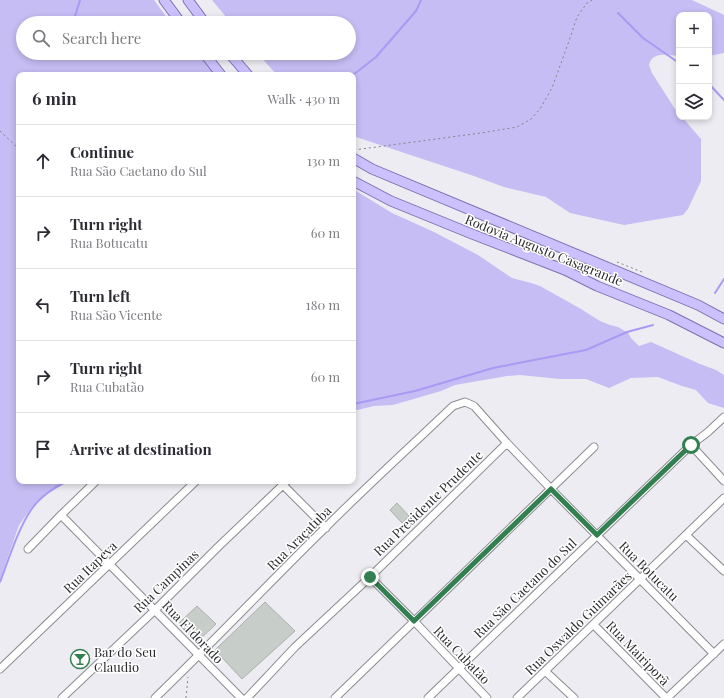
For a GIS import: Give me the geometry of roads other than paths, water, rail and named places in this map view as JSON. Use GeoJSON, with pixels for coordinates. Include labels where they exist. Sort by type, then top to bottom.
{"type":"FeatureCollection","features":[{"type":"Feature","properties":{"kind":"main road"},"geometry":{"type":"LineString","coordinates":[[164,0],[176,16]]}},
{"type":"Feature","properties":{"kind":"main road"},"geometry":{"type":"LineString","coordinates":[[188,0],[200,16]]}},
{"type":"Feature","properties":{"kind":"main road"},"geometry":{"type":"LineString","coordinates":[[209,60],[219,72]]}},
{"type":"Feature","properties":{"kind":"main road"},"geometry":{"type":"LineString","coordinates":[[234,60],[245,72]]}},
{"type":"Feature","properties":{"kind":"main road"},"geometry":{"type":"LineString","coordinates":[[356,160],[372,170],[698,305],[724,319]]}},
{"type":"Feature","properties":{"kind":"main road","name":"Rodovia Augusto Casagrande"},"geometry":{"type":"LineString","coordinates":[[356,183],[391,201],[565,270],[597,286],[669,315],[724,344]]}},
{"type":"Feature","properties":{"kind":"street","name":"Rua Botucatu"},"geometry":{"type":"LineString","coordinates":[[465,402],[474,406],[551,489],[714,654]]}},
{"type":"Feature","properties":{"kind":"street","name":"Rua Araçatuba"},"geometry":{"type":"LineString","coordinates":[[155,698],[189,666],[326,528],[453,406],[465,402]]}},
{"type":"Feature","properties":{"kind":"street","name":"Rua São Caetano do Sul"},"geometry":{"type":"LineString","coordinates":[[428,698],[691,445],[724,417]]}},
{"type":"Feature","properties":{"kind":"street","name":"Rua Presidente Prudente"},"geometry":{"type":"LineString","coordinates":[[247,698],[295,647],[370,577],[507,443]]}},
{"type":"Feature","properties":{"kind":"street"},"geometry":{"type":"LineString","coordinates":[[691,445],[724,481]]}},
{"type":"Feature","properties":{"kind":"street"},"geometry":{"type":"LineString","coordinates":[[335,698],[594,447]]}},
{"type":"Feature","properties":{"kind":"street"},"geometry":{"type":"LineString","coordinates":[[28,549],[93,484]]}},
{"type":"Feature","properties":{"kind":"street","name":"Rua Itapeva"},"geometry":{"type":"LineString","coordinates":[[0,669],[193,484]]}},
{"type":"Feature","properties":{"kind":"street","name":"Rua Campinas"},"geometry":{"type":"LineString","coordinates":[[62,698],[284,484]]}},
{"type":"Feature","properties":{"kind":"street"},"geometry":{"type":"LineString","coordinates":[[286,484],[326,528]]}},
{"type":"Feature","properties":{"kind":"street","name":"Rua Oswaldo Guimarães"},"geometry":{"type":"LineString","coordinates":[[517,698],[724,498]]}},
{"type":"Feature","properties":{"kind":"street","name":"Rua El'dorado"},"geometry":{"type":"LineString","coordinates":[[61,515],[241,698]]}},
{"type":"Feature","properties":{"kind":"street"},"geometry":{"type":"LineString","coordinates":[[686,535],[724,571]]}},
{"type":"Feature","properties":{"kind":"street","name":"Rua Cubatão"},"geometry":{"type":"LineString","coordinates":[[370,577],[487,698]]}},
{"type":"Feature","properties":{"kind":"street","name":"Rua Mairiporã"},"geometry":{"type":"LineString","coordinates":[[594,625],[666,698]]}},
{"type":"Feature","properties":{"kind":"street"},"geometry":{"type":"LineString","coordinates":[[666,698],[724,644]]}},
{"type":"Feature","properties":{"kind":"street"},"geometry":{"type":"LineString","coordinates":[[545,671],[574,698]]}},
{"type":"Feature","properties":{"kind":"waterway"},"geometry":{"type":"LineString","coordinates":[[75,16],[80,0]]}},
{"type":"Feature","properties":{"kind":"waterway"},"geometry":{"type":"LineString","coordinates":[[356,73],[376,57],[416,11],[421,0]]}},
{"type":"Feature","properties":{"kind":"waterway"},"geometry":{"type":"LineString","coordinates":[[618,13],[643,38],[676,61]]}},
{"type":"Feature","properties":{"kind":"waterway"},"geometry":{"type":"LineString","coordinates":[[712,87],[724,100]]}},
{"type":"Feature","properties":{"kind":"waterway"},"geometry":{"type":"LineString","coordinates":[[715,293],[724,279]]}},
{"type":"Feature","properties":{"kind":"waterway"},"geometry":{"type":"LineString","coordinates":[[356,403],[415,391],[493,368],[586,350],[627,332],[653,325]]}},
{"type":"Feature","properties":{"kind":"waterway"},"geometry":{"type":"LineString","coordinates":[[0,582],[17,536],[26,518],[38,501],[61,484]]}},
{"type":"Feature","properties":{"kind":"place","name":"Bar do Seu Claudio"},"geometry":{"type":"Point","coordinates":[80,659]}}]}
